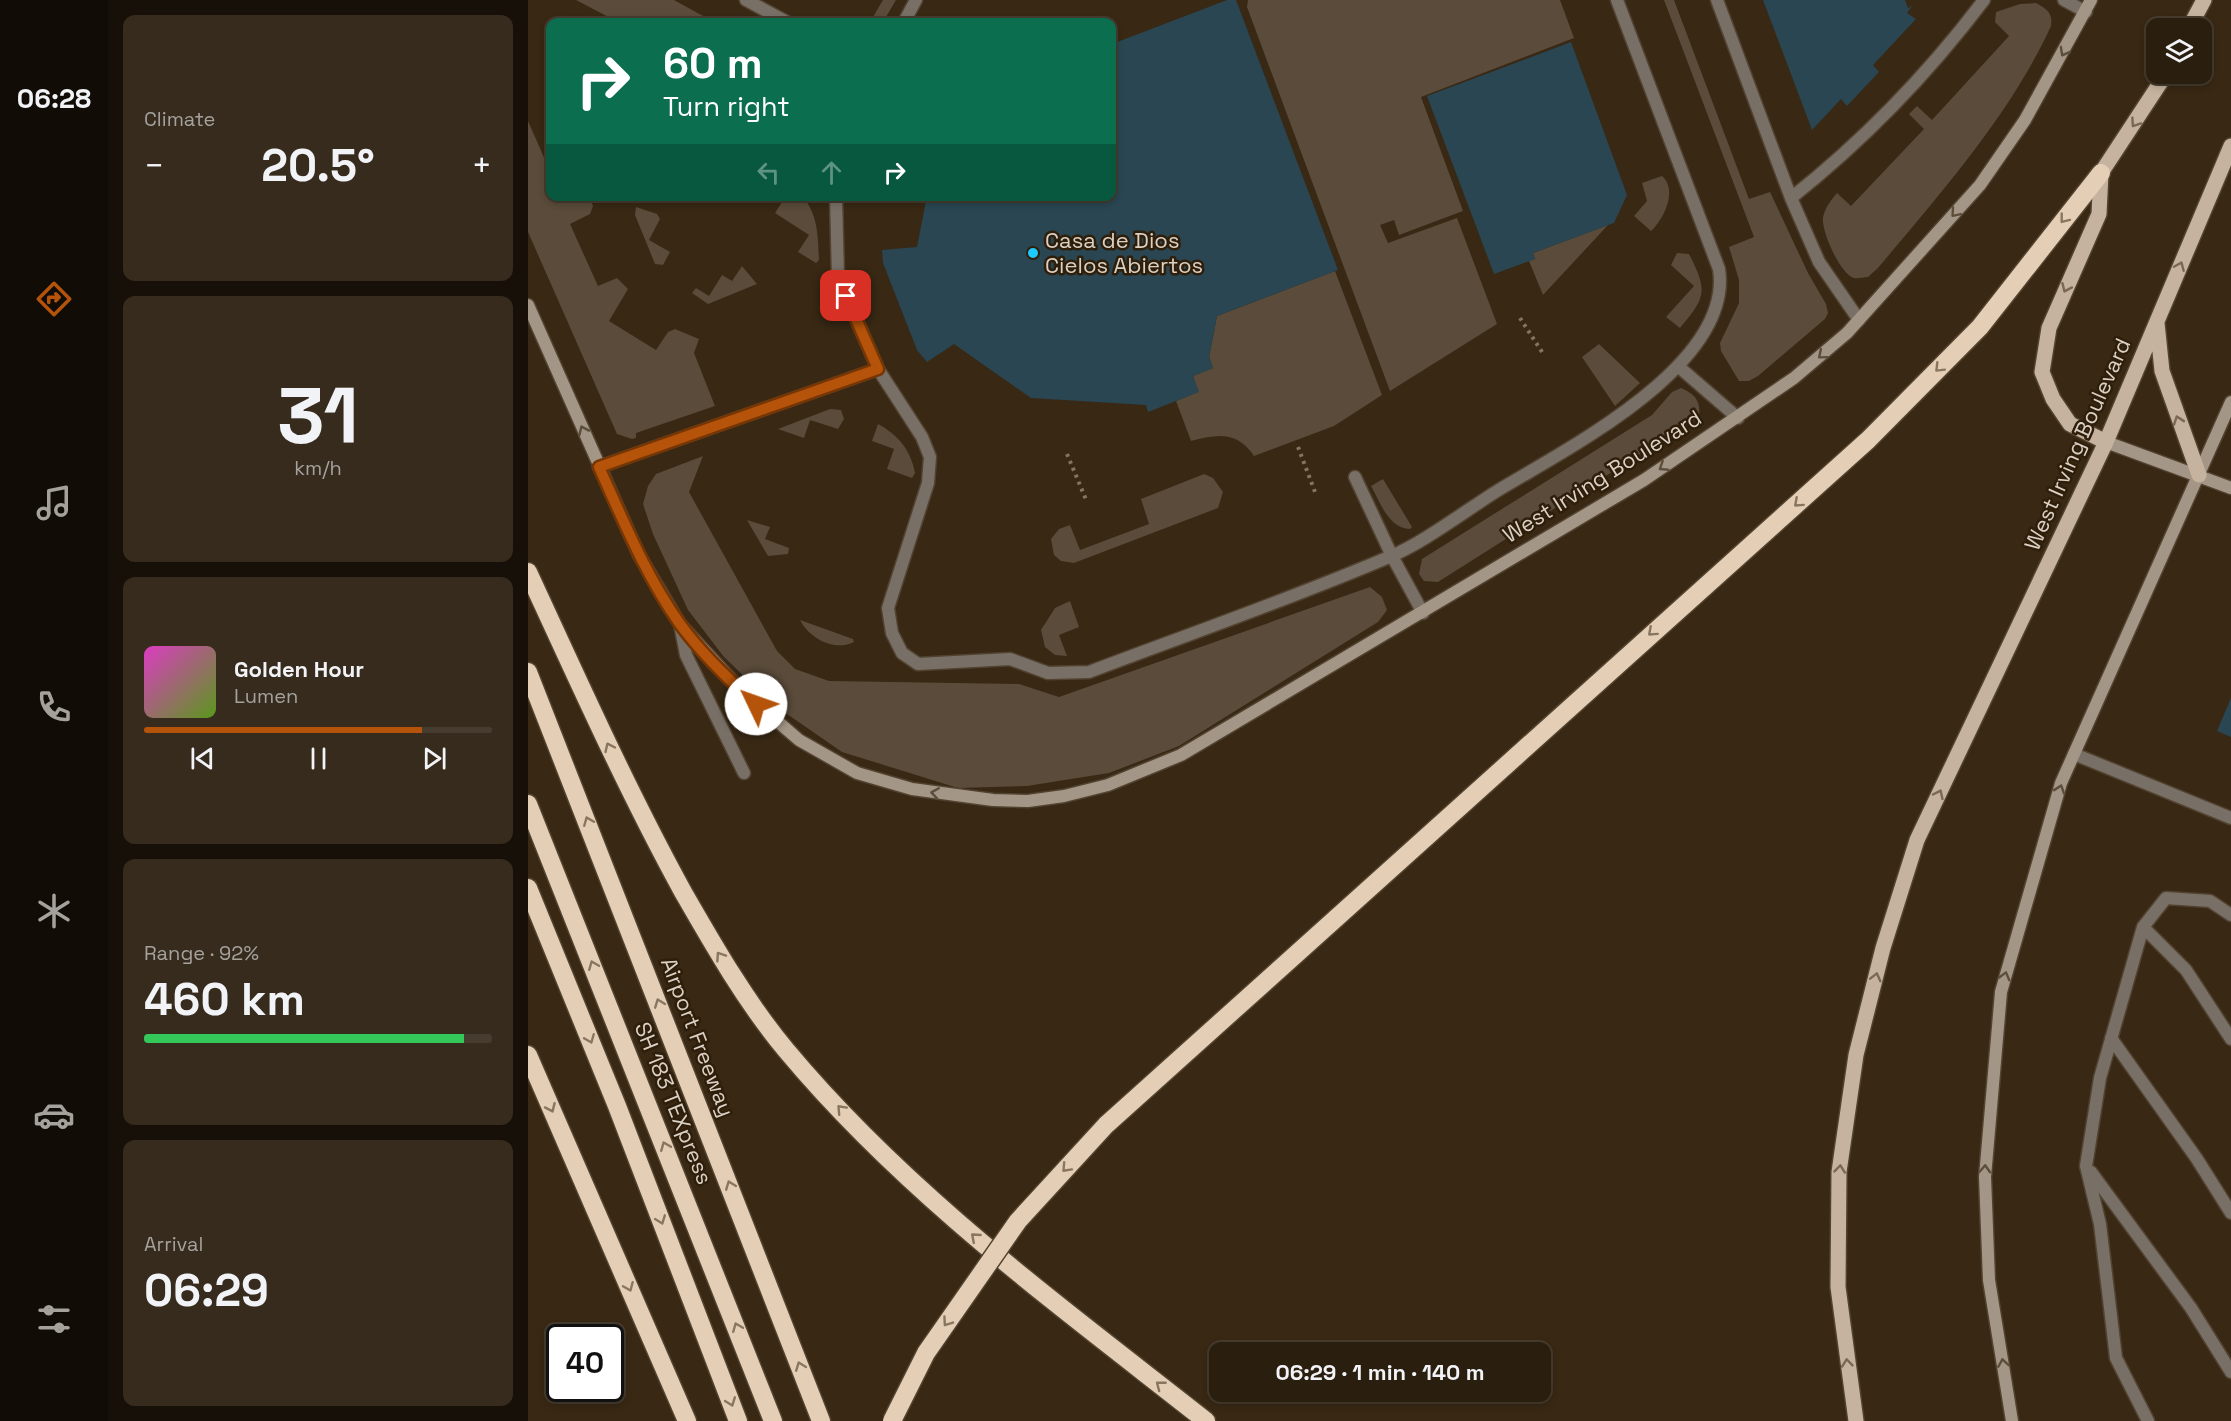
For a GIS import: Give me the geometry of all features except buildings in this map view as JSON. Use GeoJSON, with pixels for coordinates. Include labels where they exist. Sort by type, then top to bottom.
{"type":"FeatureCollection","features":[{"type":"Feature","properties":{"kind":"highway"},"geometry":{"type":"LineString","coordinates":[[892,1421],[926,1353],[1018,1221],[1106,1125],[1868,440],[1980,327],[2100,173]]}},
{"type":"Feature","properties":{"kind":"highway"},"geometry":{"type":"LineString","coordinates":[[528,572],[642,818],[717,951],[786,1049],[881,1152],[978,1240],[1206,1421]]}},
{"type":"Feature","properties":{"kind":"highway","name":"Airport Freeway"},"geometry":{"type":"LineString","coordinates":[[528,672],[821,1421]]}},
{"type":"Feature","properties":{"kind":"highway","name":"SH 183 TEXpress"},"geometry":{"type":"LineString","coordinates":[[528,804],[773,1421]]}},
{"type":"Feature","properties":{"kind":"highway"},"geometry":{"type":"LineString","coordinates":[[528,888],[617,1106],[738,1421]]}},
{"type":"Feature","properties":{"kind":"highway"},"geometry":{"type":"LineString","coordinates":[[528,1055],[687,1421]]}},
{"type":"Feature","properties":{"kind":"main road"},"geometry":{"type":"LineString","coordinates":[[2194,18],[2204,0]]}},
{"type":"Feature","properties":{"kind":"main road"},"geometry":{"type":"LineString","coordinates":[[2106,442],[2070,424],[2053,399],[2042,372],[2049,328],[2099,214],[2100,173],[2159,84]]}},
{"type":"Feature","properties":{"kind":"main road","name":"West Irving Boulevard"},"geometry":{"type":"LineString","coordinates":[[1856,1421],[1838,1287],[1839,1172],[1856,1055],[1883,948],[1917,840],[2106,442],[2231,146]]}},
{"type":"Feature","properties":{"kind":"main road"},"geometry":{"type":"LineString","coordinates":[[2157,320],[2162,371],[2199,475]]}},
{"type":"Feature","properties":{"kind":"street","name":"West Irving Boulevard"},"geometry":{"type":"LineString","coordinates":[[528,305],[639,555],[680,624],[740,689],[799,740],[857,773],[912,789],[993,800],[1028,801],[1064,796],[1108,785],[1181,754],[1423,613],[1644,480],[1794,378],[1859,320],[1980,185],[2025,120],[2091,0]]}},
{"type":"Feature","properties":{"kind":"street"},"geometry":{"type":"LineString","coordinates":[[2012,1421],[1989,1280],[1985,1177],[1992,1075],[2001,992],[2061,783],[2231,402]]}},
{"type":"Feature","properties":{"kind":"street"},"geometry":{"type":"LineString","coordinates":[[2106,442],[2231,488]]}},
{"type":"Feature","properties":{"kind":"lane"},"geometry":{"type":"LineString","coordinates":[[746,0],[780,18]]}},
{"type":"Feature","properties":{"kind":"lane"},"geometry":{"type":"LineString","coordinates":[[906,18],[916,0]]}},
{"type":"Feature","properties":{"kind":"lane"},"geometry":{"type":"LineString","coordinates":[[836,201],[838,278],[878,369],[922,436],[930,457],[928,483],[888,608],[892,633],[902,653],[918,664],[1010,659],[1048,673],[1089,672],[1392,556],[1631,409],[1679,367],[1717,310],[1722,287],[1719,269],[1617,0]]}},
{"type":"Feature","properties":{"kind":"lane"},"geometry":{"type":"LineString","coordinates":[[1717,0],[1791,198],[1819,262],[1859,320]]}},
{"type":"Feature","properties":{"kind":"lane"},"geometry":{"type":"LineString","coordinates":[[1791,198],[1841,158],[1951,43],[1984,0]]}},
{"type":"Feature","properties":{"kind":"lane"},"geometry":{"type":"LineString","coordinates":[[2064,0],[2086,12]]}},
{"type":"Feature","properties":{"kind":"lane"},"geometry":{"type":"LineString","coordinates":[[1679,367],[1738,418]]}},
{"type":"Feature","properties":{"kind":"lane"},"geometry":{"type":"LineString","coordinates":[[599,467],[878,369]]}},
{"type":"Feature","properties":{"kind":"lane"},"geometry":{"type":"LineString","coordinates":[[1355,477],[1392,556],[1423,613]]}},
{"type":"Feature","properties":{"kind":"lane"},"geometry":{"type":"LineString","coordinates":[[680,624],[686,655],[744,773]]}},
{"type":"Feature","properties":{"kind":"lane"},"geometry":{"type":"LineString","coordinates":[[2074,754],[2231,818]]}},
{"type":"Feature","properties":{"kind":"lane"},"geometry":{"type":"LineString","coordinates":[[2148,1421],[2116,1358],[2100,1224],[2086,1166],[2100,1078],[2143,927],[2166,898],[2210,901],[2231,915]]}},
{"type":"Feature","properties":{"kind":"lane"},"geometry":{"type":"LineString","coordinates":[[2143,927],[2186,970],[2231,1039]]}},
{"type":"Feature","properties":{"kind":"lane"},"geometry":{"type":"LineString","coordinates":[[2111,1038],[2197,1159],[2231,1213]]}},
{"type":"Feature","properties":{"kind":"lane"},"geometry":{"type":"LineString","coordinates":[[2086,1166],[2191,1308],[2231,1372]]}},
{"type":"Feature","properties":{"kind":"path"},"geometry":{"type":"LineString","coordinates":[[1520,318],[1544,355]]}},
{"type":"Feature","properties":{"kind":"path"},"geometry":{"type":"LineString","coordinates":[[1298,447],[1315,492]]}},
{"type":"Feature","properties":{"kind":"path"},"geometry":{"type":"LineString","coordinates":[[1067,454],[1087,502]]}},
{"type":"Feature","properties":{"kind":"shaded area"},"geometry":{"type":"Polygon","coordinates":[[[576,0],[674,0],[707,18],[610,18],[576,0]]]}},
{"type":"Feature","properties":{"kind":"shaded area"},"geometry":{"type":"Polygon","coordinates":[[[883,0],[896,0],[885,18],[872,18],[883,0]]]}},
{"type":"Feature","properties":{"kind":"shaded area"},"geometry":{"type":"Polygon","coordinates":[[[1248,0],[1560,0],[1574,38],[1421,97],[1463,211],[1399,235],[1394,220],[1380,225],[1388,243],[1457,218],[1497,324],[1390,391],[1247,7],[1248,0]]]}},
{"type":"Feature","properties":{"kind":"shaded area"},"geometry":{"type":"Polygon","coordinates":[[[1664,0],[1674,0],[1749,199],[1770,192],[1808,273],[1826,304],[1828,313],[1825,319],[1758,376],[1749,381],[1739,381],[1721,351],[1720,343],[1739,303],[1739,280],[1729,247],[1754,237],[1664,0]]]}},
{"type":"Feature","properties":{"kind":"shaded area"},"geometry":{"type":"Polygon","coordinates":[[[2036,3],[2048,12],[2051,26],[2035,59],[1995,122],[1878,268],[1868,277],[1855,278],[1849,275],[1832,251],[1825,232],[1823,217],[1830,201],[1837,193],[1851,206],[1924,129],[1909,114],[1917,106],[1932,120],[2009,36],[1995,22],[1996,12],[2020,4],[2036,3]]]}},
{"type":"Feature","properties":{"kind":"shaded area"},"geometry":{"type":"Polygon","coordinates":[[[528,121],[546,162],[546,201],[591,201],[593,206],[590,214],[570,224],[598,286],[617,278],[628,289],[609,321],[656,350],[668,332],[675,329],[699,339],[694,353],[715,406],[636,433],[636,438],[632,439],[617,434],[528,232],[528,121]]]}},
{"type":"Feature","properties":{"kind":"shaded area"},"geometry":{"type":"Polygon","coordinates":[[[1662,176],[1667,182],[1669,196],[1664,212],[1651,231],[1634,216],[1647,201],[1642,183],[1662,176]]]}},
{"type":"Feature","properties":{"kind":"shaded area"},"geometry":{"type":"Polygon","coordinates":[[[783,201],[806,201],[812,211],[816,226],[819,260],[816,263],[798,252],[809,235],[775,213],[783,201]]]}},
{"type":"Feature","properties":{"kind":"shaded area"},"geometry":{"type":"Polygon","coordinates":[[[636,207],[657,214],[660,219],[649,240],[670,252],[663,265],[655,264],[635,215],[636,207]]]}},
{"type":"Feature","properties":{"kind":"shaded area"},"geometry":{"type":"Polygon","coordinates":[[[1608,225],[1543,295],[1529,261],[1535,259],[1533,253],[1608,225]]]}},
{"type":"Feature","properties":{"kind":"shaded area"},"geometry":{"type":"Polygon","coordinates":[[[1677,253],[1689,254],[1701,286],[1699,301],[1695,309],[1680,328],[1666,317],[1694,286],[1671,265],[1677,253]]]}},
{"type":"Feature","properties":{"kind":"shaded area"},"geometry":{"type":"Polygon","coordinates":[[[742,266],[757,284],[708,304],[692,293],[696,288],[709,296],[722,275],[732,281],[742,266]]]}},
{"type":"Feature","properties":{"kind":"shaded area"},"geometry":{"type":"Polygon","coordinates":[[[1335,271],[1382,395],[1334,426],[1254,456],[1241,442],[1226,436],[1191,441],[1176,401],[1198,392],[1193,376],[1213,368],[1209,357],[1217,316],[1335,271]]]}},
{"type":"Feature","properties":{"kind":"shaded area"},"geometry":{"type":"Polygon","coordinates":[[[1599,344],[1640,383],[1615,406],[1582,357],[1599,344]]]}},
{"type":"Feature","properties":{"kind":"shaded area"},"geometry":{"type":"Polygon","coordinates":[[[1681,388],[1690,393],[1698,402],[1699,417],[1438,582],[1424,581],[1419,574],[1422,559],[1652,415],[1672,392],[1681,388]]]}},
{"type":"Feature","properties":{"kind":"shaded area"},"geometry":{"type":"Polygon","coordinates":[[[830,409],[841,410],[844,419],[838,429],[810,420],[804,438],[778,429],[830,409]]]}},
{"type":"Feature","properties":{"kind":"shaded area"},"geometry":{"type":"Polygon","coordinates":[[[878,424],[892,433],[907,450],[915,473],[912,478],[887,469],[894,449],[872,441],[878,424]]]}},
{"type":"Feature","properties":{"kind":"shaded area"},"geometry":{"type":"Polygon","coordinates":[[[703,456],[689,492],[777,651],[795,669],[829,681],[1019,684],[1059,697],[1370,587],[1382,597],[1387,610],[1378,622],[1179,746],[1109,773],[1027,786],[958,788],[842,752],[774,705],[724,657],[688,610],[653,534],[643,504],[648,486],[656,474],[703,456]]]}},
{"type":"Feature","properties":{"kind":"shaded area"},"geometry":{"type":"Polygon","coordinates":[[[1204,474],[1213,478],[1223,492],[1218,508],[1074,563],[1061,561],[1054,555],[1051,539],[1059,529],[1070,525],[1080,550],[1149,524],[1141,499],[1204,474]]]}},
{"type":"Feature","properties":{"kind":"shaded area"},"geometry":{"type":"Polygon","coordinates":[[[1383,479],[1412,527],[1410,529],[1396,525],[1382,507],[1371,486],[1383,479]]]}},
{"type":"Feature","properties":{"kind":"shaded area"},"geometry":{"type":"Polygon","coordinates":[[[747,520],[770,527],[765,539],[789,548],[788,554],[768,556],[747,520]]]}},
{"type":"Feature","properties":{"kind":"shaded area"},"geometry":{"type":"Polygon","coordinates":[[[1070,601],[1079,627],[1059,635],[1067,656],[1055,655],[1045,647],[1041,630],[1055,608],[1070,601]]]}},
{"type":"Feature","properties":{"kind":"shaded area"},"geometry":{"type":"Polygon","coordinates":[[[800,620],[853,639],[854,642],[838,645],[823,642],[809,632],[800,620]]]}},
{"type":"Feature","properties":{"kind":"place","name":"Casa de Dios Cielos Abiertos"},"geometry":{"type":"Point","coordinates":[1033,253]}},
{"type":"Feature","properties":{"kind":"route"},"geometry":{"type":"LineString","coordinates":[[756,704],[710,659],[680,624],[639,555],[599,467],[878,369],[846,296]]}}]}
